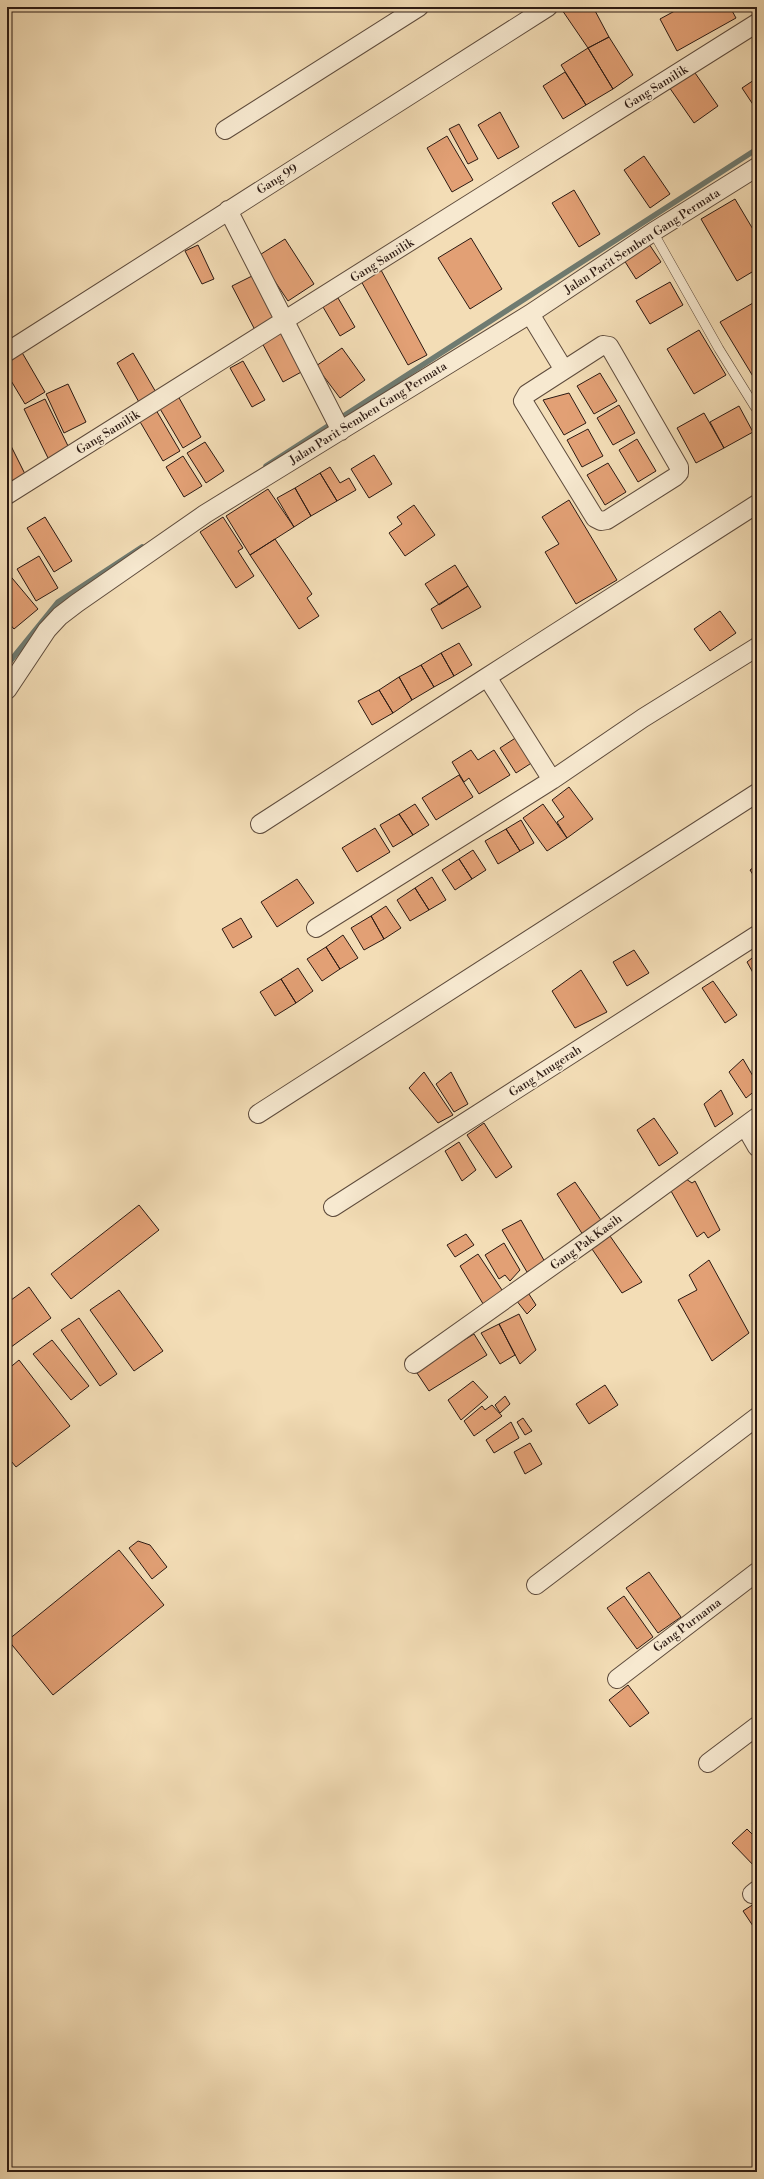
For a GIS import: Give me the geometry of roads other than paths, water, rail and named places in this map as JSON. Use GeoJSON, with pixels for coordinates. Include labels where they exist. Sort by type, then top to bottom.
{"type":"FeatureCollection","features":[{"type":"Feature","properties":{"kind":"street"},"geometry":{"type":"LineString","coordinates":[[225,130],[419,7]]}},
{"type":"Feature","properties":{"kind":"street","name":"Gang 99"},"geometry":{"type":"LineString","coordinates":[[7,352],[548,7]]}},
{"type":"Feature","properties":{"kind":"street","name":"Gang Samilik"},"geometry":{"type":"LineString","coordinates":[[7,495],[757,23]]}},
{"type":"Feature","properties":{"kind":"street","name":"Jalan Parit Semben Gang Permata"},"geometry":{"type":"LineString","coordinates":[[8,688],[47,630],[72,608],[205,514],[530,314],[653,232],[757,167]]}},
{"type":"Feature","properties":{"kind":"street"},"geometry":{"type":"LineString","coordinates":[[228,210],[341,430]]}},
{"type":"Feature","properties":{"kind":"street"},"geometry":{"type":"LineString","coordinates":[[530,314],[564,370]]}},
{"type":"Feature","properties":{"kind":"street"},"geometry":{"type":"LineString","coordinates":[[609,346],[678,467],[679,472],[675,477],[607,520],[601,521],[595,518],[523,401],[527,394],[564,370],[598,347],[609,346]]}},
{"type":"Feature","properties":{"kind":"street"},"geometry":{"type":"LineString","coordinates":[[260,824],[486,677],[757,504]]}},
{"type":"Feature","properties":{"kind":"street"},"geometry":{"type":"LineString","coordinates":[[316,928],[552,780],[643,718],[757,648]]}},
{"type":"Feature","properties":{"kind":"street"},"geometry":{"type":"LineString","coordinates":[[486,677],[552,780]]}},
{"type":"Feature","properties":{"kind":"street"},"geometry":{"type":"LineString","coordinates":[[258,1114],[757,793]]}},
{"type":"Feature","properties":{"kind":"street","name":"Gang Anugerah"},"geometry":{"type":"LineString","coordinates":[[333,1207],[757,934]]}},
{"type":"Feature","properties":{"kind":"street"},"geometry":{"type":"LineString","coordinates":[[751,1121],[757,1147]]}},
{"type":"Feature","properties":{"kind":"street","name":"Gang Pak Kasih"},"geometry":{"type":"LineString","coordinates":[[414,1364],[593,1237],[751,1121]]}},
{"type":"Feature","properties":{"kind":"street"},"geometry":{"type":"LineString","coordinates":[[536,1585],[757,1417]]}},
{"type":"Feature","properties":{"kind":"street","name":"Gang Purnama"},"geometry":{"type":"LineString","coordinates":[[616,1679],[757,1572]]}},
{"type":"Feature","properties":{"kind":"street"},"geometry":{"type":"LineString","coordinates":[[708,1763],[757,1726]]}},
{"type":"Feature","properties":{"kind":"lane"},"geometry":{"type":"LineString","coordinates":[[653,232],[719,349],[755,407]]}},
{"type":"Feature","properties":{"kind":"waterway"},"geometry":{"type":"LineString","coordinates":[[266,466],[757,149]]}},
{"type":"Feature","properties":{"kind":"waterway"},"geometry":{"type":"LineString","coordinates":[[7,665],[58,602],[142,547]]}}]}
